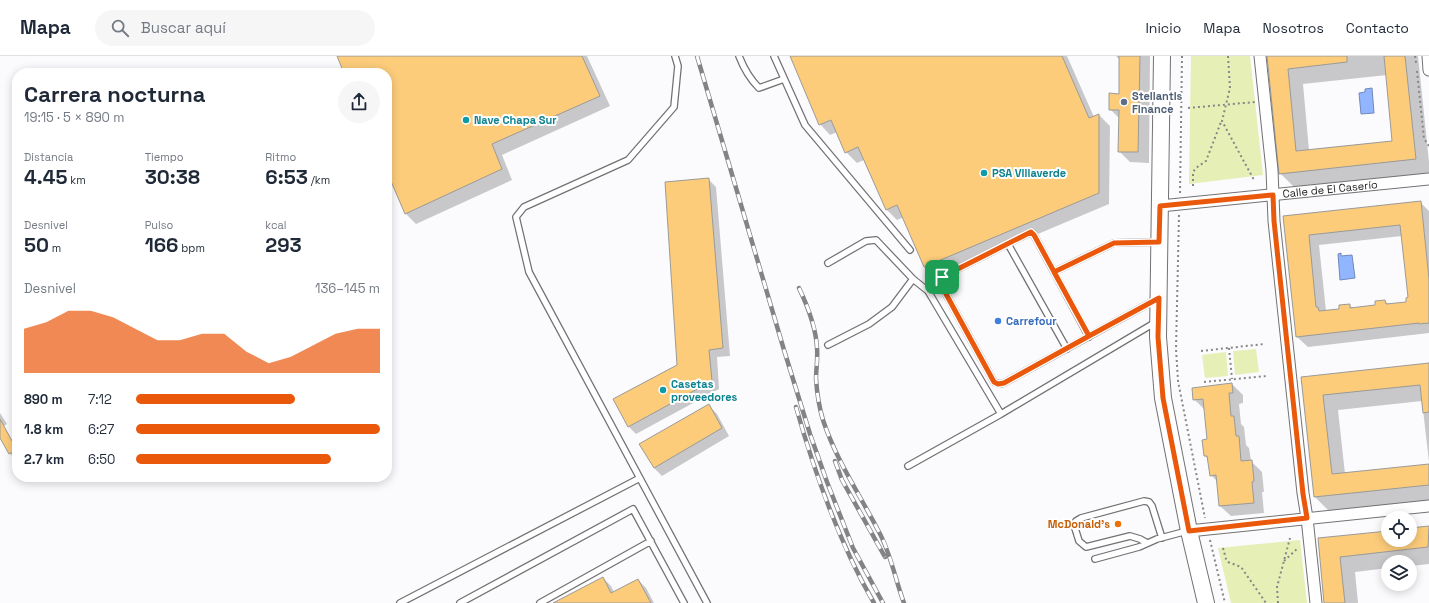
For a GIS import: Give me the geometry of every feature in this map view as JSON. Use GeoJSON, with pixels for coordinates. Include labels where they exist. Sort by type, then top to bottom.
{"type":"FeatureCollection","features":[{"type":"Feature","properties":{"kind":"street"},"geometry":{"type":"LineString","coordinates":[[1162,56],[1158,337],[1163,398],[1189,531],[1206,603]]}},
{"type":"Feature","properties":{"kind":"street"},"geometry":{"type":"LineString","coordinates":[[1260,56],[1272,170],[1274,221],[1316,603]]}},
{"type":"Feature","properties":{"kind":"street"},"geometry":{"type":"LineString","coordinates":[[1428,56],[1429,70]]}},
{"type":"Feature","properties":{"kind":"street","name":"Calle de El Caserío"},"geometry":{"type":"LineString","coordinates":[[1160,206],[1429,179]]}},
{"type":"Feature","properties":{"kind":"street"},"geometry":{"type":"LineString","coordinates":[[1189,531],[1429,506]]}},
{"type":"Feature","properties":{"kind":"lane"},"geometry":{"type":"LineString","coordinates":[[675,56],[678,66],[674,107],[628,160],[524,207],[516,217],[529,272],[707,603]]}},
{"type":"Feature","properties":{"kind":"lane"},"geometry":{"type":"LineString","coordinates":[[739,56],[745,72],[759,88],[784,79]]}},
{"type":"Feature","properties":{"kind":"lane"},"geometry":{"type":"LineString","coordinates":[[774,56],[805,125],[910,250]]}},
{"type":"Feature","properties":{"kind":"lane"},"geometry":{"type":"LineString","coordinates":[[1089,336],[1031,232],[940,280],[940,283],[994,382],[998,384],[1004,383],[1159,298]]}},
{"type":"Feature","properties":{"kind":"lane"},"geometry":{"type":"LineString","coordinates":[[828,263],[866,241],[876,240],[913,279],[928,291],[1001,414]]}},
{"type":"Feature","properties":{"kind":"lane"},"geometry":{"type":"LineString","coordinates":[[1054,272],[1114,243],[1159,242]]}},
{"type":"Feature","properties":{"kind":"lane"},"geometry":{"type":"LineString","coordinates":[[1008,244],[1067,349]]}},
{"type":"Feature","properties":{"kind":"lane"},"geometry":{"type":"LineString","coordinates":[[828,345],[869,324],[892,307],[913,279]]}},
{"type":"Feature","properties":{"kind":"lane"},"geometry":{"type":"LineString","coordinates":[[908,466],[1001,414],[1158,321]]}},
{"type":"Feature","properties":{"kind":"lane"},"geometry":{"type":"LineString","coordinates":[[400,603],[640,478]]}},
{"type":"Feature","properties":{"kind":"lane"},"geometry":{"type":"LineString","coordinates":[[1147,543],[1130,536],[1086,546],[1079,541],[1074,525],[1076,521],[1081,518],[1144,501],[1149,502],[1152,506],[1162,538]]}},
{"type":"Feature","properties":{"kind":"lane"},"geometry":{"type":"LineString","coordinates":[[460,603],[633,509],[684,603]]}},
{"type":"Feature","properties":{"kind":"lane"},"geometry":{"type":"LineString","coordinates":[[1096,559],[1189,531]]}},
{"type":"Feature","properties":{"kind":"lane"},"geometry":{"type":"LineString","coordinates":[[540,603],[651,541]]}},
{"type":"Feature","properties":{"kind":"path"},"geometry":{"type":"LineString","coordinates":[[1182,56],[1176,349],[1178,381],[1208,529],[1225,603]]}},
{"type":"Feature","properties":{"kind":"path"},"geometry":{"type":"LineString","coordinates":[[1193,186],[1193,172],[1206,161],[1222,121],[1230,88],[1228,56]]}},
{"type":"Feature","properties":{"kind":"path"},"geometry":{"type":"LineString","coordinates":[[1416,56],[1416,64]]}},
{"type":"Feature","properties":{"kind":"path"},"geometry":{"type":"LineString","coordinates":[[1417,71],[1424,139],[1429,148]]}},
{"type":"Feature","properties":{"kind":"path"},"geometry":{"type":"LineString","coordinates":[[1188,108],[1257,102]]}},
{"type":"Feature","properties":{"kind":"path"},"geometry":{"type":"LineString","coordinates":[[1222,121],[1254,180]]}},
{"type":"Feature","properties":{"kind":"path"},"geometry":{"type":"LineString","coordinates":[[1200,351],[1264,344]]}},
{"type":"Feature","properties":{"kind":"path"},"geometry":{"type":"LineString","coordinates":[[1229,348],[1232,379]]}},
{"type":"Feature","properties":{"kind":"path"},"geometry":{"type":"LineString","coordinates":[[1204,382],[1267,376]]}},
{"type":"Feature","properties":{"kind":"path"},"geometry":{"type":"LineString","coordinates":[[1278,603],[1277,587],[1290,538]]}},
{"type":"Feature","properties":{"kind":"path"},"geometry":{"type":"LineString","coordinates":[[1284,561],[1302,545]]}},
{"type":"Feature","properties":{"kind":"path"},"geometry":{"type":"LineString","coordinates":[[1223,548],[1228,562],[1241,568],[1266,603]]}},
{"type":"Feature","properties":{"kind":"green space"},"geometry":{"type":"Polygon","coordinates":[[[1191,56],[1250,56],[1263,175],[1189,184],[1191,56]]]}},
{"type":"Feature","properties":{"kind":"green space"},"geometry":{"type":"Polygon","coordinates":[[[1256,349],[1259,372],[1235,375],[1233,351],[1256,349]]]}},
{"type":"Feature","properties":{"kind":"green space"},"geometry":{"type":"Polygon","coordinates":[[[1226,352],[1228,376],[1205,378],[1202,355],[1226,352]]]}},
{"type":"Feature","properties":{"kind":"green space"},"geometry":{"type":"Polygon","coordinates":[[[1300,540],[1307,603],[1231,603],[1218,548],[1300,540]]]}},
{"type":"Feature","properties":{"kind":"water"},"geometry":{"type":"Polygon","coordinates":[[[1372,88],[1374,113],[1361,114],[1359,93],[1365,92],[1365,89],[1372,88]]]}},
{"type":"Feature","properties":{"kind":"water"},"geometry":{"type":"Polygon","coordinates":[[[1341,253],[1341,256],[1352,255],[1355,278],[1340,280],[1338,254],[1341,253]]]}},
{"type":"Feature","properties":{"kind":"building","name":"Nave Chapa Sur"},"geometry":{"type":"Polygon","coordinates":[[[337,56],[582,56],[600,96],[492,144],[502,169],[405,214],[392,184],[392,68],[342,68],[337,56]]]}},
{"type":"Feature","properties":{"kind":"building","name":"PSA Villaverde"},"geometry":{"type":"Polygon","coordinates":[[[790,56],[1062,56],[1089,118],[1099,114],[1099,193],[924,267],[897,205],[886,210],[858,147],[845,153],[831,120],[819,125],[790,56]]]}},
{"type":"Feature","properties":{"kind":"building","name":"Stellantis Finance"},"geometry":{"type":"Polygon","coordinates":[[[1119,56],[1140,56],[1138,152],[1118,152],[1119,110],[1109,110],[1109,93],[1119,94],[1119,56]]]}},
{"type":"Feature","properties":{"kind":"building"},"geometry":{"type":"Polygon","coordinates":[[[1267,56],[1347,56],[1347,62],[1288,69],[1296,151],[1392,141],[1384,56],[1405,56],[1416,159],[1279,174],[1267,56]]]}},
{"type":"Feature","properties":{"kind":"building"},"geometry":{"type":"Polygon","coordinates":[[[709,178],[723,348],[709,350],[712,381],[628,427],[613,399],[677,365],[665,182],[709,178]]]}},
{"type":"Feature","properties":{"kind":"building"},"geometry":{"type":"Polygon","coordinates":[[[1421,201],[1429,279],[1429,323],[1296,337],[1283,216],[1421,201]],[[1400,225],[1309,235],[1316,307],[1318,307],[1319,311],[1339,309],[1339,305],[1350,304],[1350,308],[1375,305],[1375,301],[1385,300],[1386,304],[1406,302],[1406,298],[1408,297],[1400,225]]]}},
{"type":"Feature","properties":{"kind":"building"},"geometry":{"type":"Polygon","coordinates":[[[1429,363],[1429,412],[1423,413],[1420,385],[1323,395],[1332,474],[1429,464],[1429,485],[1314,497],[1301,377],[1429,363]]]}},
{"type":"Feature","properties":{"kind":"building"},"geometry":{"type":"Polygon","coordinates":[[[1232,383],[1233,393],[1229,393],[1231,416],[1234,416],[1236,436],[1239,436],[1241,461],[1252,460],[1254,503],[1219,506],[1216,475],[1210,476],[1207,456],[1204,456],[1202,440],[1207,439],[1203,399],[1193,400],[1192,388],[1232,383]]]}},
{"type":"Feature","properties":{"kind":"building","name":"Casetas proveedores"},"geometry":{"type":"Polygon","coordinates":[[[709,404],[722,428],[654,468],[639,444],[709,404]]]}},
{"type":"Feature","properties":{"kind":"building"},"geometry":{"type":"Polygon","coordinates":[[[0,419],[12,441],[12,452],[9,454],[0,438],[0,419]]]}},
{"type":"Feature","properties":{"kind":"building"},"geometry":{"type":"Polygon","coordinates":[[[1429,526],[1428,547],[1340,557],[1345,603],[1324,603],[1318,538],[1381,532],[1381,547],[1417,547],[1417,527],[1429,526]]]}},
{"type":"Feature","properties":{"kind":"building"},"geometry":{"type":"Polygon","coordinates":[[[603,577],[611,593],[638,579],[651,603],[553,603],[603,577]]]}},
{"type":"Feature","properties":{"kind":"railway"},"geometry":{"type":"LineString","coordinates":[[697,56],[810,434],[853,548],[883,603]]}},
{"type":"Feature","properties":{"kind":"railway"},"geometry":{"type":"LineString","coordinates":[[799,288],[815,332],[817,352],[816,384],[823,420],[841,463],[883,540],[904,603]]}},
{"type":"Feature","properties":{"kind":"railway"},"geometry":{"type":"LineString","coordinates":[[796,407],[811,457],[829,508],[861,580],[874,603]]}},
{"type":"Feature","properties":{"kind":"railway"},"geometry":{"type":"LineString","coordinates":[[835,461],[842,480],[885,557]]}},
{"type":"Feature","properties":{"kind":"place","name":"Stellantis Finance"},"geometry":{"type":"Point","coordinates":[1124,102]}},
{"type":"Feature","properties":{"kind":"place","name":"Nave Chapa Sur"},"geometry":{"type":"Point","coordinates":[466,120]}},
{"type":"Feature","properties":{"kind":"place","name":"PSA Villaverde"},"geometry":{"type":"Point","coordinates":[984,173]}},
{"type":"Feature","properties":{"kind":"place","name":"Carrefour"},"geometry":{"type":"Point","coordinates":[998,321]}},
{"type":"Feature","properties":{"kind":"place","name":"Casetas proveedores"},"geometry":{"type":"Point","coordinates":[663,390]}},
{"type":"Feature","properties":{"kind":"place","name":"McDonald's"},"geometry":{"type":"Point","coordinates":[1118,524]}},
{"type":"Feature","properties":{"kind":"route"},"geometry":{"type":"LineString","coordinates":[[942,277],[940,283],[994,382],[998,384],[1004,383],[1089,336],[1071,304],[1054,272],[1114,243],[1159,242],[1160,206],[1273,195],[1274,221],[1303,494],[1307,518],[1189,531],[1163,398],[1158,337],[1159,298],[1089,336],[1054,272],[1034,235],[1031,232],[942,277]]}}]}
